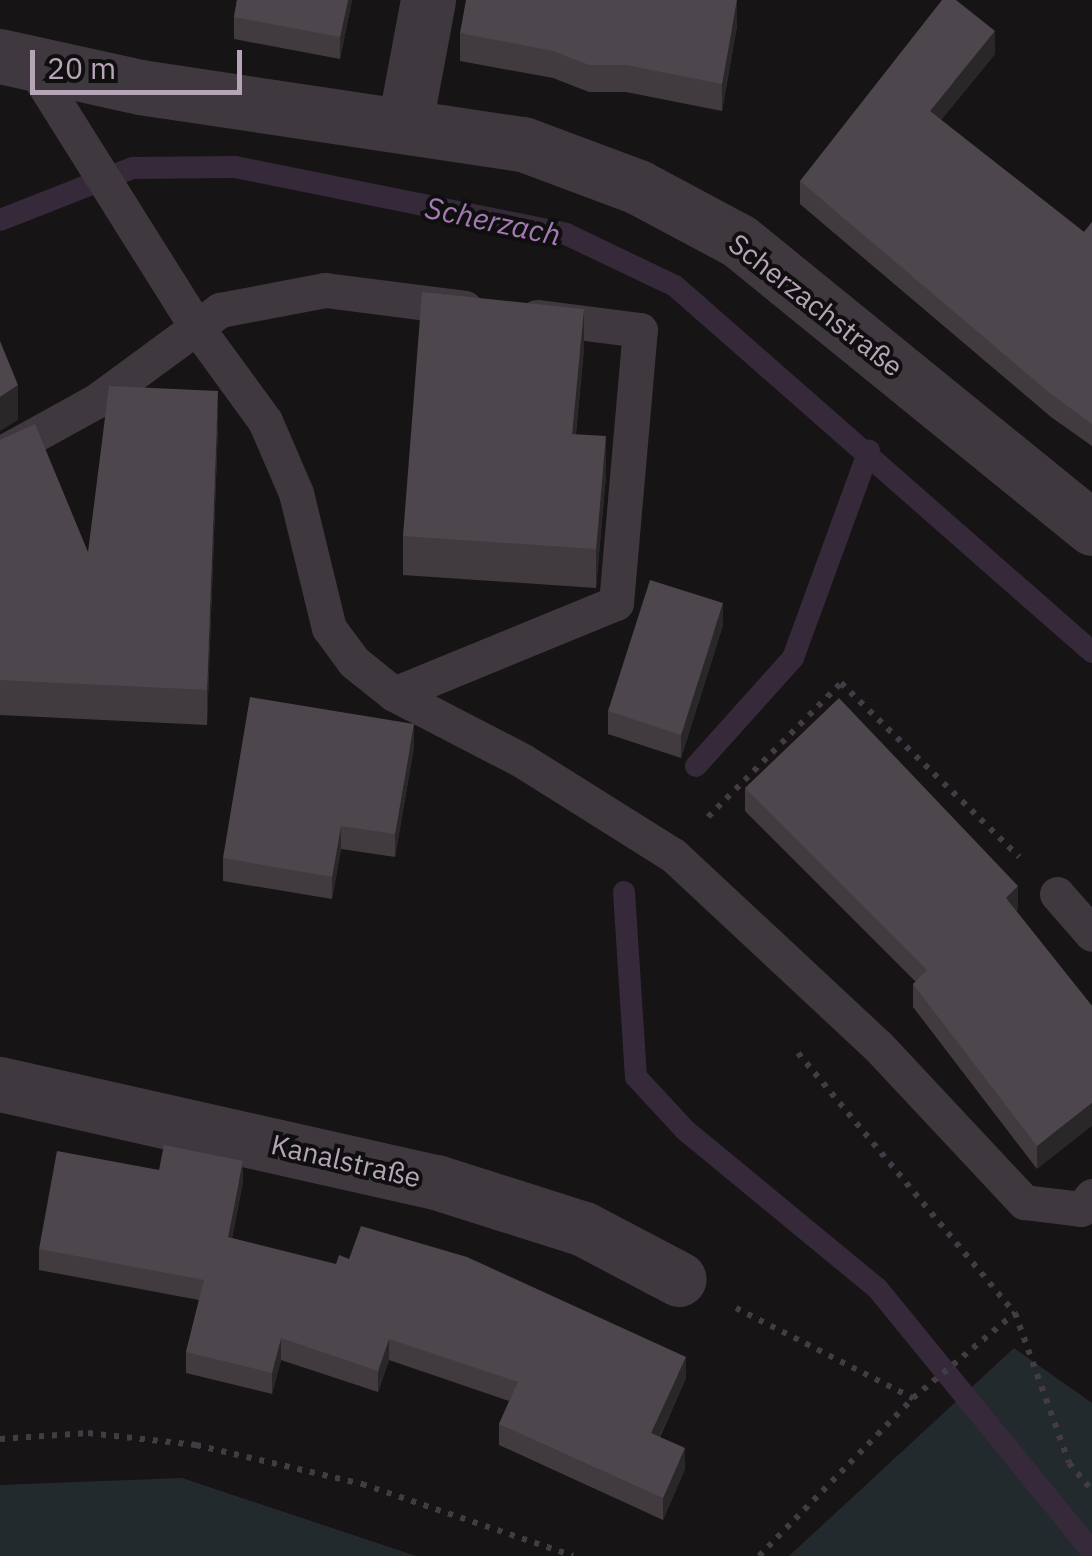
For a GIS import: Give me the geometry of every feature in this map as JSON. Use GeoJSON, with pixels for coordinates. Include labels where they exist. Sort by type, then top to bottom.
{"type":"FeatureCollection","features":[{"type":"Feature","properties":{"kind":"street"},"geometry":{"type":"LineString","coordinates":[[405,123],[428,0]]}},
{"type":"Feature","properties":{"kind":"street","name":"Scherzachstraße"},"geometry":{"type":"LineString","coordinates":[[16,61],[522,144],[638,187],[739,241],[1092,528]]}},
{"type":"Feature","properties":{"kind":"street","name":"Kanalstraße"},"geometry":{"type":"LineString","coordinates":[[0,1084],[436,1182],[584,1229],[678,1279]]}},
{"type":"Feature","properties":{"kind":"lane","name":"Scherzachstraße"},"geometry":{"type":"LineString","coordinates":[[16,61],[85,148],[118,205],[207,318],[266,421],[296,493],[329,628],[354,662],[394,694],[523,761],[673,854],[878,1046],[1024,1202],[1081,1209],[1092,1196]]}},
{"type":"Feature","properties":{"kind":"lane"},"geometry":{"type":"LineString","coordinates":[[0,454],[96,401],[207,318],[325,290],[640,330],[616,603],[394,694]]}},
{"type":"Feature","properties":{"kind":"lane"},"geometry":{"type":"LineString","coordinates":[[1056,894],[1092,934]]}},
{"type":"Feature","properties":{"kind":"path"},"geometry":{"type":"LineString","coordinates":[[735,790],[841,683],[1056,894]]}},
{"type":"Feature","properties":{"kind":"path"},"geometry":{"type":"LineString","coordinates":[[796,1050],[1015,1313],[1069,1463],[1092,1490]]}},
{"type":"Feature","properties":{"kind":"path"},"geometry":{"type":"LineString","coordinates":[[678,1279],[913,1398]]}},
{"type":"Feature","properties":{"kind":"path"},"geometry":{"type":"LineString","coordinates":[[759,1556],[913,1398],[1015,1313]]}},
{"type":"Feature","properties":{"kind":"path"},"geometry":{"type":"LineString","coordinates":[[0,1439],[88,1434],[196,1445],[362,1484],[573,1556]]}},
{"type":"Feature","properties":{"kind":"shaded area"},"geometry":{"type":"Polygon","coordinates":[[[1014,1348],[1092,1403],[1092,1556],[789,1556],[1014,1348]]]}},
{"type":"Feature","properties":{"kind":"shaded area"},"geometry":{"type":"Polygon","coordinates":[[[182,1478],[416,1556],[0,1556],[0,1485],[182,1478]]]}},
{"type":"Feature","properties":{"kind":"building"},"geometry":{"type":"Polygon","coordinates":[[[237,0],[348,0],[340,37],[234,17],[237,0]]]}},
{"type":"Feature","properties":{"kind":"building"},"geometry":{"type":"Polygon","coordinates":[[[466,0],[737,0],[722,84],[626,65],[589,65],[553,51],[460,33],[466,0]]]}},
{"type":"Feature","properties":{"kind":"building"},"geometry":{"type":"Polygon","coordinates":[[[942,0],[956,0],[995,31],[930,111],[1084,232],[1092,222],[1092,424],[1051,394],[800,181],[942,0]]]}},
{"type":"Feature","properties":{"kind":"building"},"geometry":{"type":"Polygon","coordinates":[[[422,292],[584,309],[572,434],[606,436],[596,549],[403,536],[422,292]]]}},
{"type":"Feature","properties":{"kind":"building"},"geometry":{"type":"Polygon","coordinates":[[[0,341],[18,385],[0,397],[0,341]]]}},
{"type":"Feature","properties":{"kind":"building"},"geometry":{"type":"Polygon","coordinates":[[[109,386],[218,391],[207,690],[0,680],[0,440],[35,424],[88,552],[109,386]]]}},
{"type":"Feature","properties":{"kind":"building"},"geometry":{"type":"Polygon","coordinates":[[[650,580],[723,603],[681,735],[608,711],[650,580]]]}},
{"type":"Feature","properties":{"kind":"building"},"geometry":{"type":"Polygon","coordinates":[[[250,697],[414,724],[395,834],[341,826],[332,877],[223,858],[250,697]]]}},
{"type":"Feature","properties":{"kind":"building"},"geometry":{"type":"Polygon","coordinates":[[[839,698],[1018,886],[1006,898],[1092,1006],[1092,1103],[1037,1146],[913,984],[927,970],[745,788],[839,698]]]}},
{"type":"Feature","properties":{"kind":"building"},"geometry":{"type":"Polygon","coordinates":[[[164,1145],[243,1161],[228,1237],[336,1264],[339,1255],[349,1259],[361,1226],[467,1257],[686,1357],[651,1433],[685,1448],[663,1498],[499,1424],[518,1382],[389,1339],[378,1371],[281,1338],[272,1373],[186,1352],[204,1280],[39,1249],[57,1151],[159,1170],[164,1145]]]}},
{"type":"Feature","properties":{"kind":"waterway","name":"Scherzach"},"geometry":{"type":"LineString","coordinates":[[0,220],[133,168],[235,167],[566,234],[675,286],[1092,652]]}},
{"type":"Feature","properties":{"kind":"waterway"},"geometry":{"type":"LineString","coordinates":[[696,766],[793,658],[869,450]]}},
{"type":"Feature","properties":{"kind":"waterway"},"geometry":{"type":"LineString","coordinates":[[624,892],[636,1077],[685,1130],[877,1288],[1092,1552]]}}]}
